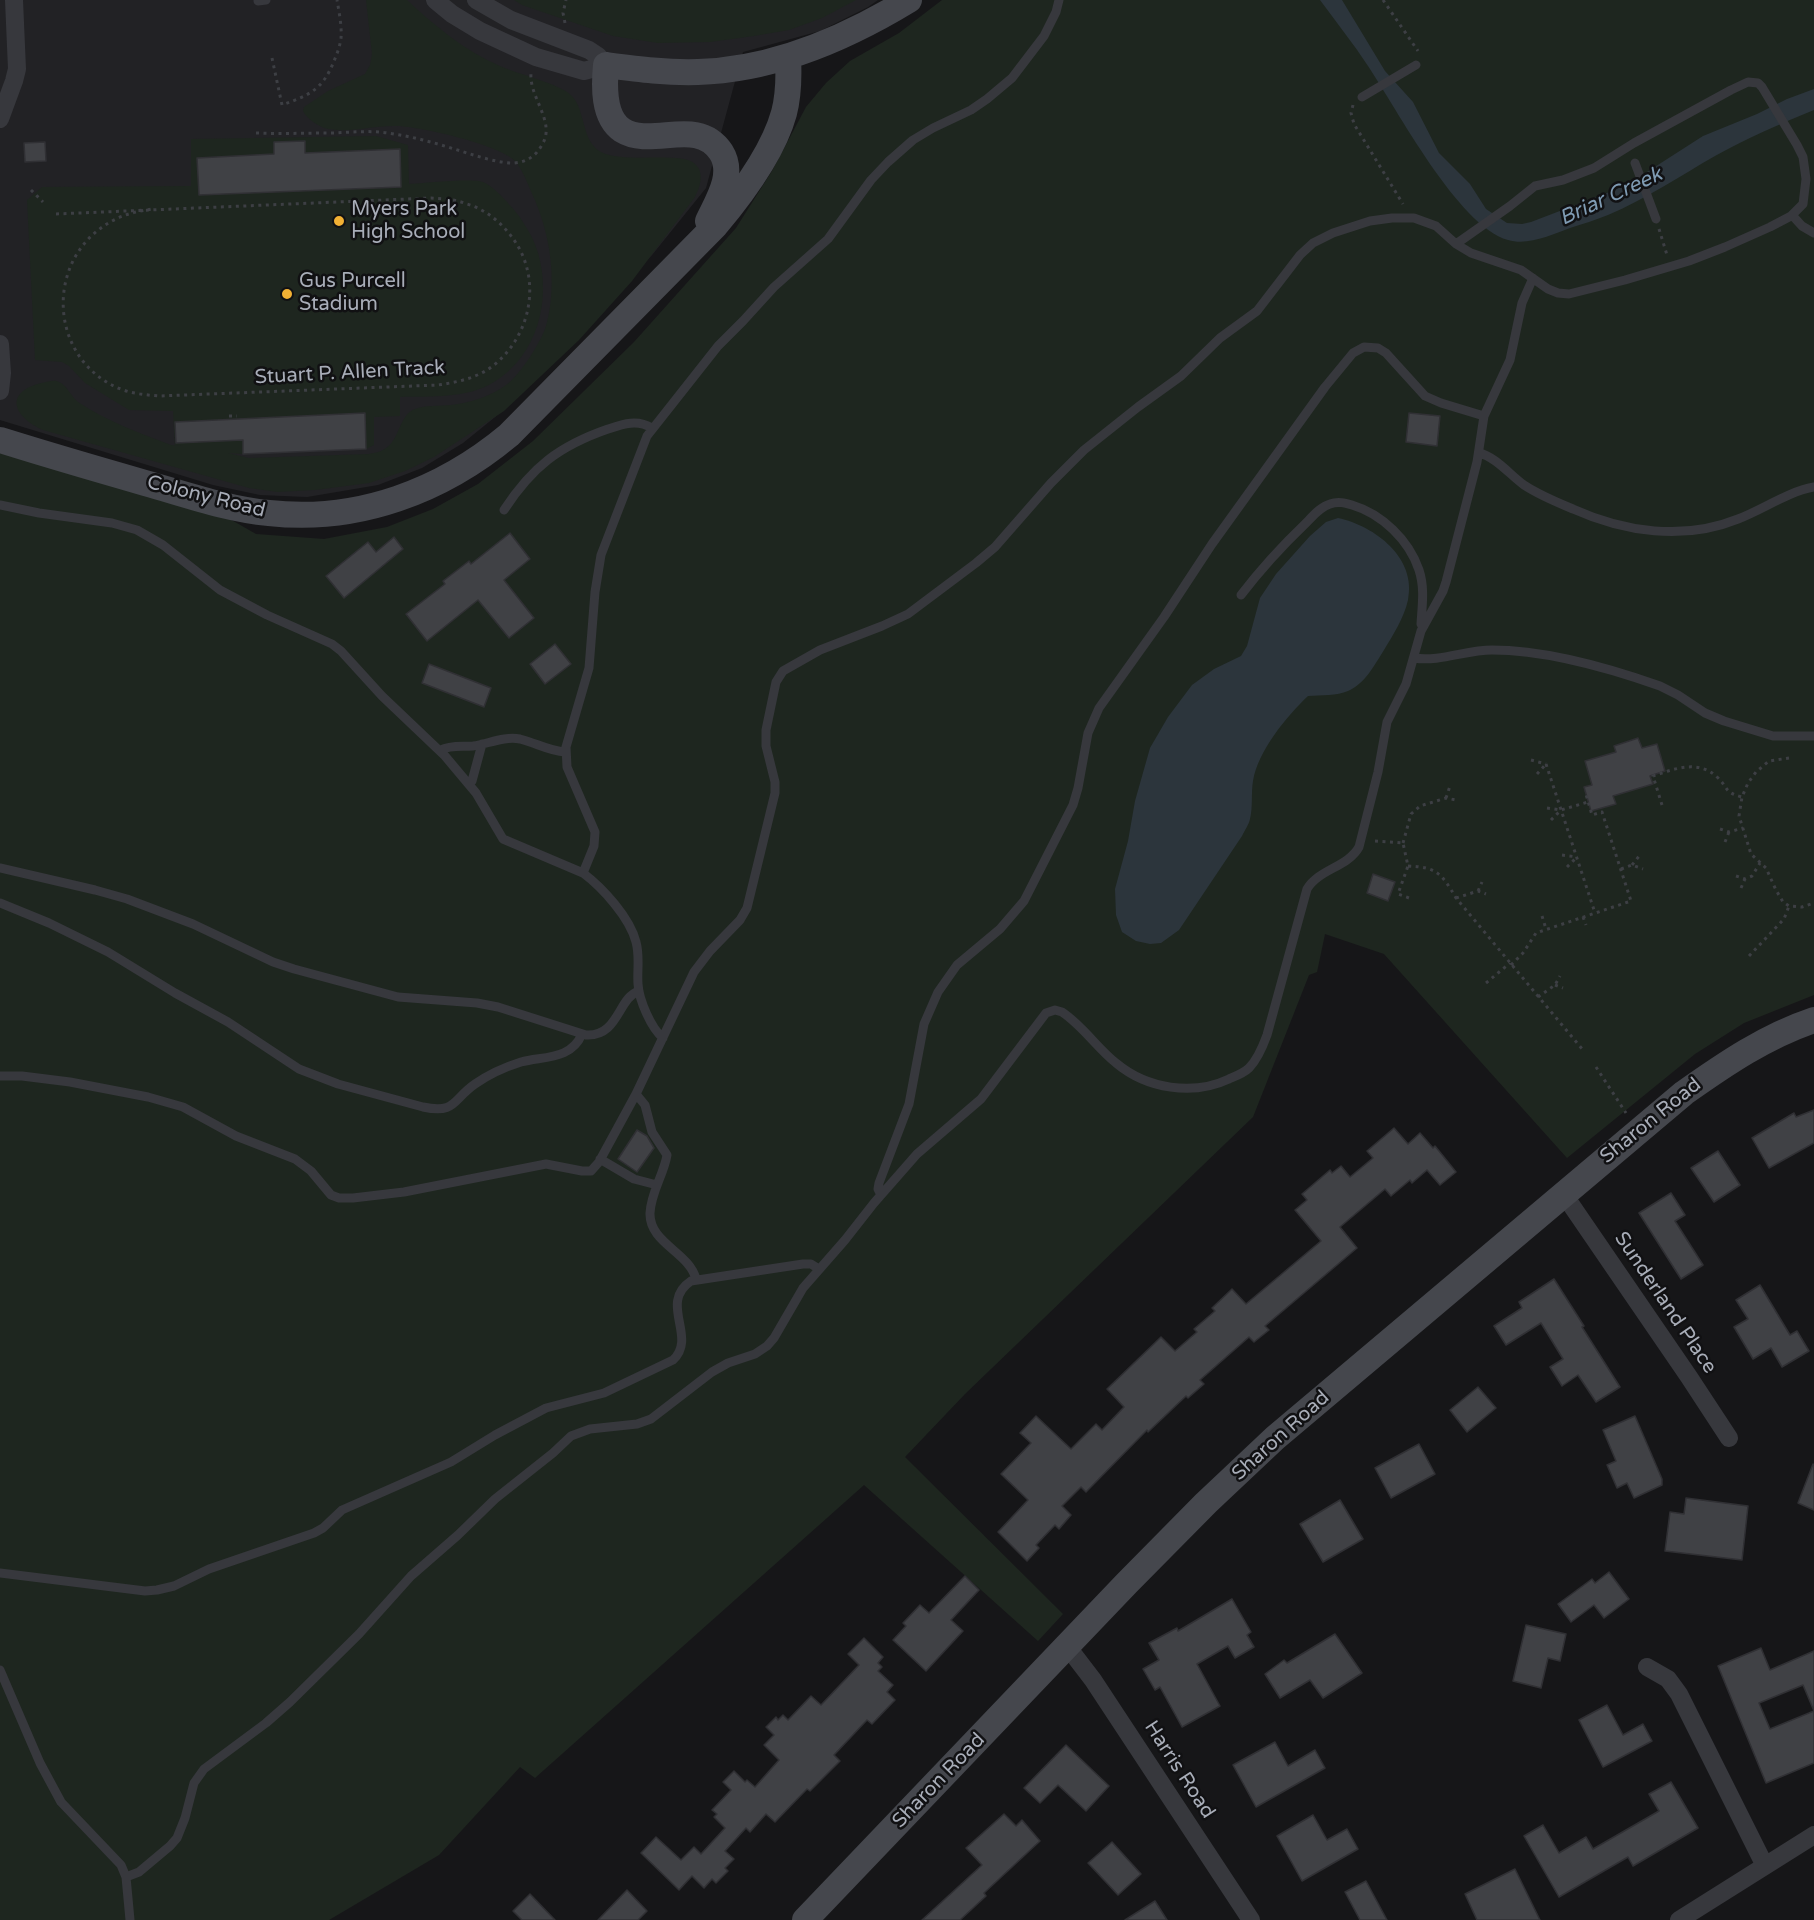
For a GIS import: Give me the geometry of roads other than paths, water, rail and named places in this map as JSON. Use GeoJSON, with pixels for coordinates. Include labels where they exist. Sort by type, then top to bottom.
{"type":"FeatureCollection","features":[{"type":"Feature","properties":{"kind":"street"},"geometry":{"type":"LineString","coordinates":[[1,115],[14,81],[17,66],[14,0]]}},
{"type":"Feature","properties":{"kind":"street"},"geometry":{"type":"LineString","coordinates":[[435,0],[452,14],[480,31],[536,57],[584,71],[606,65],[641,70],[699,72],[751,67],[788,57],[853,31],[909,0]]}},
{"type":"Feature","properties":{"kind":"street"},"geometry":{"type":"LineString","coordinates":[[476,0],[511,20],[588,50],[606,65]]}},
{"type":"Feature","properties":{"kind":"street","name":"Colony Road"},"geometry":{"type":"LineString","coordinates":[[0,440],[187,495],[252,511],[312,515],[358,510],[407,496],[441,482],[498,444],[531,413],[716,225],[742,195],[762,160],[784,112],[789,86],[788,57]]}},
{"type":"Feature","properties":{"kind":"street","name":"Colony Road"},"geometry":{"type":"LineString","coordinates":[[606,65],[605,87],[609,111],[613,121],[621,129],[638,135],[704,137],[716,145],[725,159],[726,176],[720,197],[708,221],[684,256]]}},
{"type":"Feature","properties":{"kind":"street"},"geometry":{"type":"LineString","coordinates":[[0,344],[2,373],[0,391]]}},
{"type":"Feature","properties":{"kind":"street","name":"Sharon Road"},"geometry":{"type":"LineString","coordinates":[[805,1920],[1067,1646],[1190,1520],[1275,1438],[1682,1094],[1724,1064],[1757,1045],[1793,1027],[1814,1020]]}},
{"type":"Feature","properties":{"kind":"street","name":"Sunderland Place"},"geometry":{"type":"LineString","coordinates":[[1563,1193],[1729,1438]]}},
{"type":"Feature","properties":{"kind":"street","name":"Harris Road"},"geometry":{"type":"LineString","coordinates":[[1067,1646],[1093,1680],[1251,1920]]}},
{"type":"Feature","properties":{"kind":"street"},"geometry":{"type":"LineString","coordinates":[[1647,1666],[1668,1679],[1679,1694],[1765,1866]]}},
{"type":"Feature","properties":{"kind":"street"},"geometry":{"type":"LineString","coordinates":[[1678,1920],[1814,1835]]}},
{"type":"Feature","properties":{"kind":"lane"},"geometry":{"type":"LineString","coordinates":[[583,873],[594,846],[595,832],[567,767],[565,752],[588,668],[601,555],[647,436],[718,346],[761,300],[828,240],[871,180],[888,162],[913,140],[976,107],[1012,78],[1044,36],[1056,12],[1059,0]]}},
{"type":"Feature","properties":{"kind":"lane"},"geometry":{"type":"LineString","coordinates":[[1362,97],[1416,65]]}},
{"type":"Feature","properties":{"kind":"lane"},"geometry":{"type":"LineString","coordinates":[[0,1076],[51,1079],[148,1097],[183,1107],[236,1136],[295,1158],[311,1171],[331,1195],[339,1198],[404,1192],[546,1164],[589,1172],[593,1170],[636,1094],[694,972],[715,945],[740,920],[747,908],[774,793],[775,782],[765,735],[771,700],[779,674],[820,650],[908,614],[976,563],[995,547],[1051,483],[1084,450],[1182,376],[1220,338],[1257,311],[1300,255],[1313,243],[1333,233],[1371,221],[1414,218],[1431,223],[1456,244],[1477,256],[1521,270],[1553,291],[1569,294],[1671,267],[1725,247],[1792,215],[1803,204],[1806,179],[1803,158],[1760,85],[1752,82],[1731,90],[1634,142],[1594,168],[1563,180],[1532,188],[1456,244]]}},
{"type":"Feature","properties":{"kind":"lane"},"geometry":{"type":"LineString","coordinates":[[1635,163],[1656,219]]}},
{"type":"Feature","properties":{"kind":"lane"},"geometry":{"type":"LineString","coordinates":[[1792,215],[1802,226],[1814,233]]}},
{"type":"Feature","properties":{"kind":"lane"},"geometry":{"type":"LineString","coordinates":[[126,1877],[139,1872],[177,1838],[194,1783],[204,1769],[290,1702],[359,1634],[411,1576],[495,1499],[572,1436],[590,1429],[637,1424],[651,1419],[661,1414],[712,1372],[728,1363],[763,1350],[774,1338],[793,1302],[881,1195],[917,1154],[981,1099],[1049,1012],[1058,1010],[1066,1014],[1116,1063],[1152,1083],[1181,1088],[1216,1086],[1244,1072],[1253,1063],[1267,1035],[1307,889],[1314,880],[1355,854],[1361,840],[1387,722],[1406,684],[1423,627],[1446,582],[1479,453],[1484,416],[1510,360],[1522,303],[1533,278]]}},
{"type":"Feature","properties":{"kind":"lane"},"geometry":{"type":"LineString","coordinates":[[881,1195],[878,1189],[879,1183],[909,1104],[924,1024],[943,983],[957,964],[1000,929],[1024,901],[1073,805],[1088,732],[1099,708],[1164,617],[1212,544],[1325,387],[1353,353],[1361,348],[1373,347],[1386,353],[1425,396],[1484,416]]}},
{"type":"Feature","properties":{"kind":"lane"},"geometry":{"type":"LineString","coordinates":[[504,510],[531,474],[559,450],[579,440],[624,424],[640,423],[652,428]]}},
{"type":"Feature","properties":{"kind":"lane"},"geometry":{"type":"LineString","coordinates":[[1479,453],[1490,458],[1540,495],[1604,522],[1638,530],[1674,531],[1722,525],[1795,492],[1814,487]]}},
{"type":"Feature","properties":{"kind":"lane"},"geometry":{"type":"LineString","coordinates":[[1241,595],[1277,551],[1317,513],[1329,504],[1343,503],[1378,516],[1410,551],[1421,580],[1423,602],[1421,624],[1423,627]]}},
{"type":"Feature","properties":{"kind":"lane"},"geometry":{"type":"LineString","coordinates":[[0,505],[131,528],[149,536],[220,590],[337,647],[382,696],[441,750],[482,801],[500,836],[506,842],[583,873],[613,904],[631,928],[638,950],[639,991],[656,1031],[663,1038]]}},
{"type":"Feature","properties":{"kind":"lane"},"geometry":{"type":"LineString","coordinates":[[1414,658],[1432,658],[1469,651],[1490,650],[1564,659],[1660,686],[1713,717],[1750,730],[1780,737],[1814,736]]}},
{"type":"Feature","properties":{"kind":"lane"},"geometry":{"type":"LineString","coordinates":[[441,750],[502,739],[517,739],[549,750],[565,752]]}},
{"type":"Feature","properties":{"kind":"lane"},"geometry":{"type":"LineString","coordinates":[[469,784],[482,744]]}},
{"type":"Feature","properties":{"kind":"lane"},"geometry":{"type":"LineString","coordinates":[[0,868],[127,899],[193,924],[273,962],[294,969],[398,997],[477,1003],[498,1007],[582,1034],[594,1035],[603,1032],[614,1021],[633,993],[639,991]]}},
{"type":"Feature","properties":{"kind":"lane"},"geometry":{"type":"LineString","coordinates":[[0,903],[49,923],[108,952],[228,1022],[299,1069],[338,1084],[423,1107],[436,1109],[449,1107],[479,1081],[512,1065],[563,1053],[574,1047],[582,1034]]}},
{"type":"Feature","properties":{"kind":"lane"},"geometry":{"type":"LineString","coordinates":[[636,1094],[645,1105],[652,1132],[667,1155],[650,1210],[652,1224],[662,1239],[691,1266],[696,1279]]}},
{"type":"Feature","properties":{"kind":"lane"},"geometry":{"type":"LineString","coordinates":[[600,1160],[634,1179],[657,1185]]}},
{"type":"Feature","properties":{"kind":"lane"},"geometry":{"type":"LineString","coordinates":[[0,1573],[134,1590],[157,1590],[174,1586],[231,1561],[314,1533],[323,1528],[342,1510],[451,1462],[546,1408],[604,1393],[673,1360],[679,1354],[682,1346],[677,1315],[679,1296],[688,1282],[803,1264],[811,1264],[819,1269]]}},
{"type":"Feature","properties":{"kind":"lane"},"geometry":{"type":"LineString","coordinates":[[0,1670],[40,1762],[61,1802],[122,1865],[126,1877],[130,1920]]}},
{"type":"Feature","properties":{"kind":"water","name":"Briar Creek"},"geometry":{"type":"Polygon","coordinates":[[[1320,0],[1342,0],[1385,71],[1413,102],[1439,153],[1470,184],[1486,209],[1507,223],[1531,222],[1612,191],[1636,179],[1703,136],[1814,89],[1814,110],[1739,143],[1649,195],[1608,215],[1539,239],[1523,242],[1508,240],[1489,230],[1469,213],[1449,190],[1362,57],[1320,0]]]}},
{"type":"Feature","properties":{"kind":"water"},"geometry":{"type":"Polygon","coordinates":[[[1338,518],[1366,528],[1379,536],[1400,558],[1409,585],[1408,600],[1401,620],[1360,684],[1339,694],[1308,696],[1274,735],[1256,770],[1248,825],[1179,930],[1161,943],[1150,944],[1136,941],[1122,932],[1116,915],[1115,889],[1150,748],[1168,717],[1192,685],[1214,669],[1241,656],[1247,646],[1260,598],[1276,574],[1310,536],[1326,522],[1338,518]]]}},
{"type":"Feature","properties":{"kind":"place","name":"Myers Park High School"},"geometry":{"type":"Point","coordinates":[339,221]}},
{"type":"Feature","properties":{"kind":"place","name":"Gus Purcell Stadium"},"geometry":{"type":"Point","coordinates":[287,294]}}]}
